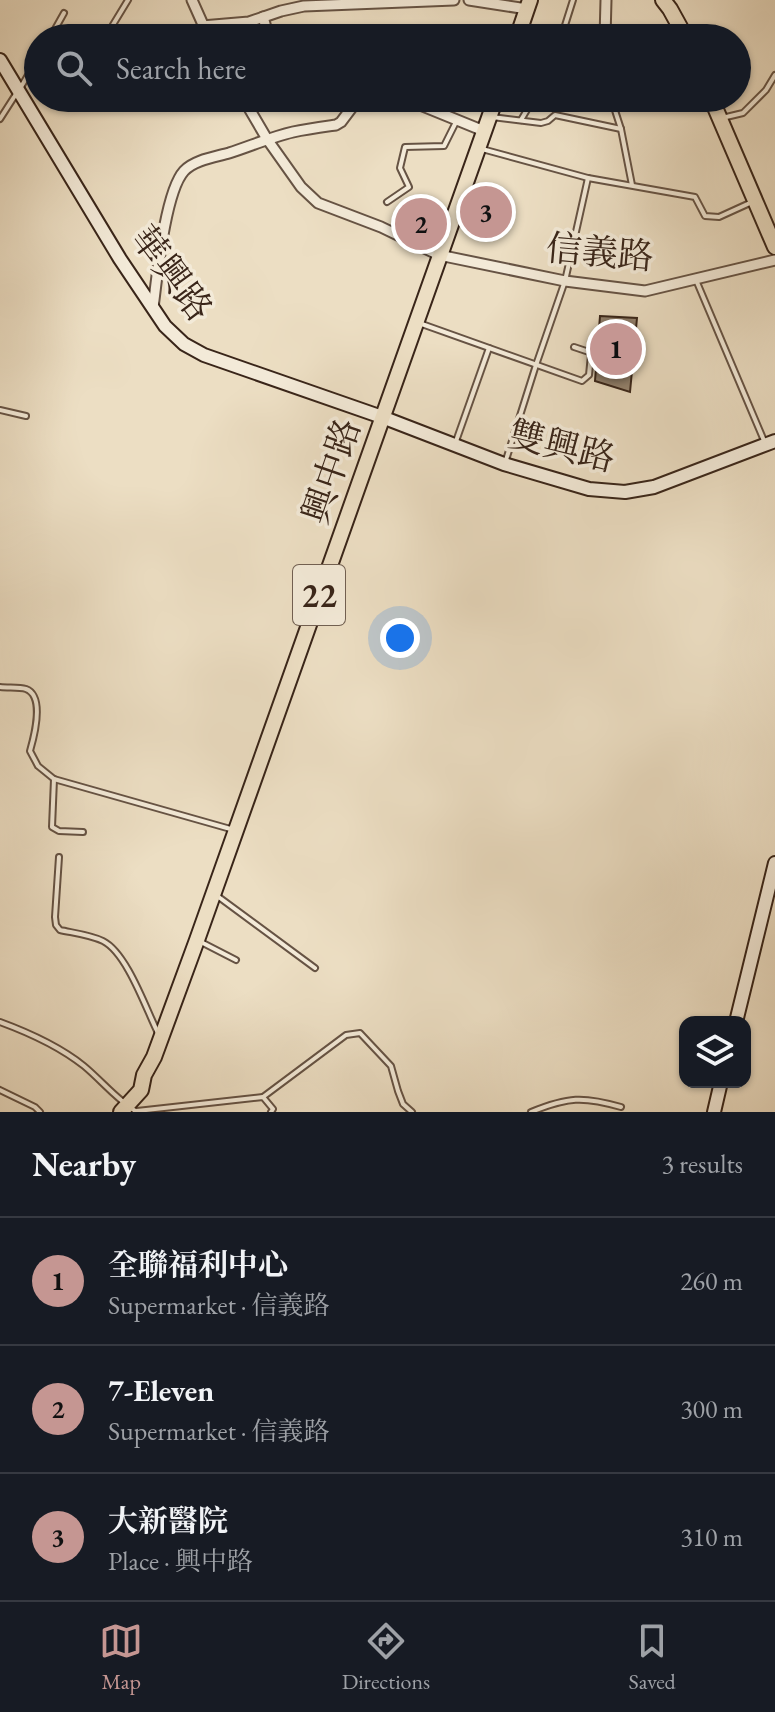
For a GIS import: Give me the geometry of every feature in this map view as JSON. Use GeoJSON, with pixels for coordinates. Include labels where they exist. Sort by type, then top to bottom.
{"type":"FeatureCollection","features":[{"type":"Feature","properties":{"kind":"main road"},"geometry":{"type":"LineString","coordinates":[[663,0],[678,24]]}},
{"type":"Feature","properties":{"kind":"main road"},"geometry":{"type":"LineString","coordinates":[[522,24],[529,4]]}},
{"type":"Feature","properties":{"kind":"main road","name":"華興路"},"geometry":{"type":"LineString","coordinates":[[0,60],[24,102]]}},
{"type":"Feature","properties":{"kind":"main road","name":"華興路"},"geometry":{"type":"LineString","coordinates":[[30,112],[120,259],[165,326],[184,344],[204,355],[382,417]]}},
{"type":"Feature","properties":{"kind":"main road","name":"興中路"},"geometry":{"type":"LineString","coordinates":[[130,1110],[141,1090],[237,830],[491,112]]}},
{"type":"Feature","properties":{"kind":"main road"},"geometry":{"type":"LineString","coordinates":[[717,112],[756,201],[770,223],[775,247]]}},
{"type":"Feature","properties":{"kind":"main road","name":"雙興路"},"geometry":{"type":"LineString","coordinates":[[382,417],[504,464],[589,489],[625,492],[654,487],[770,443]]}},
{"type":"Feature","properties":{"kind":"main road"},"geometry":{"type":"LineString","coordinates":[[737,1016],[775,863]]}},
{"type":"Feature","properties":{"kind":"main road"},"geometry":{"type":"LineString","coordinates":[[714,1112],[720,1088]]}},
{"type":"Feature","properties":{"kind":"street"},"geometry":{"type":"LineString","coordinates":[[192,0],[201,24]]}},
{"type":"Feature","properties":{"kind":"street"},"geometry":{"type":"LineString","coordinates":[[226,24],[249,22],[304,6],[454,0]]}},
{"type":"Feature","properties":{"kind":"street"},"geometry":{"type":"LineString","coordinates":[[469,0],[529,4]]}},
{"type":"Feature","properties":{"kind":"street"},"geometry":{"type":"LineString","coordinates":[[605,24],[606,0]]}},
{"type":"Feature","properties":{"kind":"street"},"geometry":{"type":"LineString","coordinates":[[263,17],[265,24]]}},
{"type":"Feature","properties":{"kind":"street","name":"信義路"},"geometry":{"type":"LineString","coordinates":[[251,112],[301,187],[318,203],[381,227],[439,255],[565,281],[645,291],[775,260]]}},
{"type":"Feature","properties":{"kind":"street"},"geometry":{"type":"LineString","coordinates":[[153,308],[169,207],[176,183],[185,169],[267,139],[336,125],[349,112]]}},
{"type":"Feature","properties":{"kind":"street"},"geometry":{"type":"LineString","coordinates":[[441,113],[484,131]]}},
{"type":"Feature","properties":{"kind":"lane"},"geometry":{"type":"LineString","coordinates":[[113,24],[128,0]]}},
{"type":"Feature","properties":{"kind":"lane"},"geometry":{"type":"LineString","coordinates":[[565,24],[573,0]]}},
{"type":"Feature","properties":{"kind":"lane"},"geometry":{"type":"LineString","coordinates":[[58,24],[64,13]]}},
{"type":"Feature","properties":{"kind":"lane"},"geometry":{"type":"LineString","coordinates":[[751,105],[775,75]]}},
{"type":"Feature","properties":{"kind":"lane"},"geometry":{"type":"LineString","coordinates":[[0,119],[24,82]]}},
{"type":"Feature","properties":{"kind":"lane"},"geometry":{"type":"LineString","coordinates":[[521,121],[526,112]]}},
{"type":"Feature","properties":{"kind":"lane"},"geometry":{"type":"LineString","coordinates":[[616,112],[632,186]]}},
{"type":"Feature","properties":{"kind":"lane"},"geometry":{"type":"LineString","coordinates":[[720,118],[744,112]]}},
{"type":"Feature","properties":{"kind":"lane"},"geometry":{"type":"LineString","coordinates":[[490,116],[541,123],[555,115],[621,129]]}},
{"type":"Feature","properties":{"kind":"lane"},"geometry":{"type":"LineString","coordinates":[[387,202],[409,187],[400,168],[405,147],[444,146],[457,120]]}},
{"type":"Feature","properties":{"kind":"lane"},"geometry":{"type":"LineString","coordinates":[[480,148],[588,178],[695,197],[705,216],[719,217],[756,201]]}},
{"type":"Feature","properties":{"kind":"lane"},"geometry":{"type":"LineString","coordinates":[[504,464],[565,281],[588,178]]}},
{"type":"Feature","properties":{"kind":"lane"},"geometry":{"type":"LineString","coordinates":[[696,280],[770,443]]}},
{"type":"Feature","properties":{"kind":"lane"},"geometry":{"type":"LineString","coordinates":[[416,322],[582,381],[589,375],[591,355],[574,347]]}},
{"type":"Feature","properties":{"kind":"lane"},"geometry":{"type":"LineString","coordinates":[[454,446],[489,348]]}},
{"type":"Feature","properties":{"kind":"lane"},"geometry":{"type":"LineString","coordinates":[[0,410],[26,416]]}},
{"type":"Feature","properties":{"kind":"lane"},"geometry":{"type":"LineString","coordinates":[[0,687],[28,689],[33,694],[37,726],[30,751],[38,766],[54,779],[237,830]]}},
{"type":"Feature","properties":{"kind":"lane"},"geometry":{"type":"LineString","coordinates":[[54,779],[52,827],[59,831],[83,832]]}},
{"type":"Feature","properties":{"kind":"lane"},"geometry":{"type":"LineString","coordinates":[[59,857],[56,925],[60,930],[104,942],[115,951],[127,967],[160,1039]]}},
{"type":"Feature","properties":{"kind":"lane"},"geometry":{"type":"LineString","coordinates":[[214,893],[315,968]]}},
{"type":"Feature","properties":{"kind":"lane"},"geometry":{"type":"LineString","coordinates":[[197,940],[236,960]]}},
{"type":"Feature","properties":{"kind":"lane"},"geometry":{"type":"LineString","coordinates":[[0,1022],[57,1047],[85,1067],[130,1110],[263,1097],[346,1035],[360,1033],[391,1066],[403,1104],[412,1112]]}},
{"type":"Feature","properties":{"kind":"lane"},"geometry":{"type":"LineString","coordinates":[[0,1090],[40,1112]]}},
{"type":"Feature","properties":{"kind":"lane"},"geometry":{"type":"LineString","coordinates":[[263,1097],[273,1109],[271,1112]]}},
{"type":"Feature","properties":{"kind":"lane"},"geometry":{"type":"LineString","coordinates":[[531,1112],[557,1101],[592,1099],[621,1107]]}},
{"type":"Feature","properties":{"kind":"building"},"geometry":{"type":"Polygon","coordinates":[[[472,195],[502,203],[511,214],[507,228],[464,217],[472,195]]]}},
{"type":"Feature","properties":{"kind":"building"},"geometry":{"type":"Polygon","coordinates":[[[408,208],[442,219],[438,231],[426,237],[400,228],[408,208]]]}},
{"type":"Feature","properties":{"kind":"building"},"geometry":{"type":"Polygon","coordinates":[[[600,316],[637,318],[630,392],[595,381],[600,316]]]}},
{"type":"Feature","properties":{"kind":"place","name":"大新醫院"},"geometry":{"type":"Point","coordinates":[486,212]}},
{"type":"Feature","properties":{"kind":"place","name":"7-Eleven"},"geometry":{"type":"Point","coordinates":[421,224]}},
{"type":"Feature","properties":{"kind":"place","name":"全聯福利中心"},"geometry":{"type":"Point","coordinates":[616,349]}}]}
